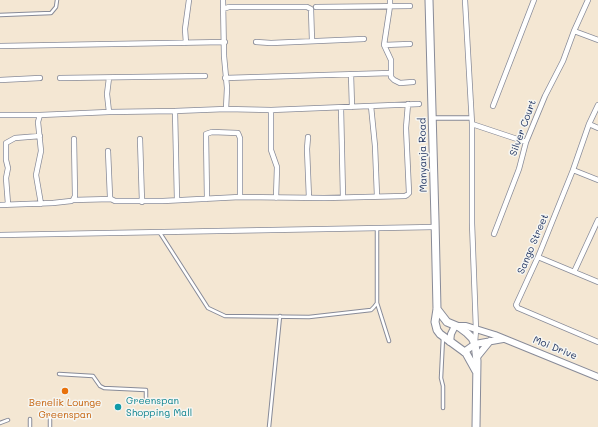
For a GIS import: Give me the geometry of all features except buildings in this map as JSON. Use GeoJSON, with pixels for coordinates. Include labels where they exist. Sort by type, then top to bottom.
{"type":"FeatureCollection","features":[{"type":"Feature","properties":{"kind":"main road","name":"Manyanja Road"},"geometry":{"type":"LineString","coordinates":[[429,0],[437,309],[435,326],[443,337]]}},
{"type":"Feature","properties":{"kind":"main road"},"geometry":{"type":"LineString","coordinates":[[437,309],[444,320],[467,333],[475,344],[477,357],[476,427]]}},
{"type":"Feature","properties":{"kind":"main road"},"geometry":{"type":"LineString","coordinates":[[443,337],[464,352],[476,371]]}},
{"type":"Feature","properties":{"kind":"street"},"geometry":{"type":"LineString","coordinates":[[186,43],[185,29],[189,0]]}},
{"type":"Feature","properties":{"kind":"street"},"geometry":{"type":"LineString","coordinates":[[223,0],[225,78],[227,88],[226,109]]}},
{"type":"Feature","properties":{"kind":"street"},"geometry":{"type":"LineString","coordinates":[[294,0],[294,6]]}},
{"type":"Feature","properties":{"kind":"street"},"geometry":{"type":"LineString","coordinates":[[390,0],[384,45],[391,60],[391,76],[396,82],[413,82]]}},
{"type":"Feature","properties":{"kind":"street"},"geometry":{"type":"LineString","coordinates":[[465,0],[472,124],[472,223],[476,330],[475,344]]}},
{"type":"Feature","properties":{"kind":"street"},"geometry":{"type":"LineString","coordinates":[[493,106],[534,0]]}},
{"type":"Feature","properties":{"kind":"street","name":"Silver Court"},"geometry":{"type":"LineString","coordinates":[[494,234],[519,169],[526,142],[545,96],[563,61],[588,0]]}},
{"type":"Feature","properties":{"kind":"street"},"geometry":{"type":"LineString","coordinates":[[316,7],[410,6]]}},
{"type":"Feature","properties":{"kind":"street"},"geometry":{"type":"LineString","coordinates":[[223,9],[228,7],[307,7],[311,9],[312,41]]}},
{"type":"Feature","properties":{"kind":"street"},"geometry":{"type":"LineString","coordinates":[[574,31],[598,40]]}},
{"type":"Feature","properties":{"kind":"street"},"geometry":{"type":"LineString","coordinates":[[256,42],[271,43],[364,39]]}},
{"type":"Feature","properties":{"kind":"street"},"geometry":{"type":"LineString","coordinates":[[0,46],[225,42]]}},
{"type":"Feature","properties":{"kind":"street"},"geometry":{"type":"LineString","coordinates":[[384,45],[410,44]]}},
{"type":"Feature","properties":{"kind":"street"},"geometry":{"type":"LineString","coordinates":[[225,78],[391,73]]}},
{"type":"Feature","properties":{"kind":"street"},"geometry":{"type":"LineString","coordinates":[[350,74],[352,107]]}},
{"type":"Feature","properties":{"kind":"street"},"geometry":{"type":"LineString","coordinates":[[60,78],[205,76]]}},
{"type":"Feature","properties":{"kind":"street"},"geometry":{"type":"LineString","coordinates":[[0,80],[40,78]]}},
{"type":"Feature","properties":{"kind":"street"},"geometry":{"type":"LineString","coordinates":[[109,78],[107,94],[109,112]]}},
{"type":"Feature","properties":{"kind":"street"},"geometry":{"type":"LineString","coordinates":[[0,205],[41,204],[73,200],[142,202],[240,197],[309,198],[405,196],[409,192],[406,128],[408,104]]}},
{"type":"Feature","properties":{"kind":"street"},"geometry":{"type":"LineString","coordinates":[[0,115],[226,109],[271,110],[283,108],[341,108],[419,104]]}},
{"type":"Feature","properties":{"kind":"street","name":"Sango Street"},"geometry":{"type":"LineString","coordinates":[[598,105],[589,124],[573,170],[538,257],[516,304],[516,306],[598,342]]}},
{"type":"Feature","properties":{"kind":"street"},"geometry":{"type":"LineString","coordinates":[[371,106],[375,146],[377,196]]}},
{"type":"Feature","properties":{"kind":"street"},"geometry":{"type":"LineString","coordinates":[[341,108],[343,197]]}},
{"type":"Feature","properties":{"kind":"street"},"geometry":{"type":"LineString","coordinates":[[271,110],[271,150],[277,167],[276,198]]}},
{"type":"Feature","properties":{"kind":"street"},"geometry":{"type":"LineString","coordinates":[[175,111],[175,168],[177,200]]}},
{"type":"Feature","properties":{"kind":"street"},"geometry":{"type":"LineString","coordinates":[[40,115],[38,122],[41,151],[36,175],[41,204]]}},
{"type":"Feature","properties":{"kind":"street"},"geometry":{"type":"LineString","coordinates":[[432,118],[471,118]]}},
{"type":"Feature","properties":{"kind":"street"},"geometry":{"type":"LineString","coordinates":[[472,124],[526,142]]}},
{"type":"Feature","properties":{"kind":"street"},"geometry":{"type":"LineString","coordinates":[[589,124],[598,128]]}},
{"type":"Feature","properties":{"kind":"street"},"geometry":{"type":"LineString","coordinates":[[207,199],[206,134],[212,132],[238,133],[240,138],[240,197]]}},
{"type":"Feature","properties":{"kind":"street"},"geometry":{"type":"LineString","coordinates":[[8,204],[6,143],[15,138],[40,136]]}},
{"type":"Feature","properties":{"kind":"street"},"geometry":{"type":"LineString","coordinates":[[308,137],[309,198]]}},
{"type":"Feature","properties":{"kind":"street"},"geometry":{"type":"LineString","coordinates":[[73,200],[75,196],[74,139]]}},
{"type":"Feature","properties":{"kind":"street"},"geometry":{"type":"LineString","coordinates":[[140,139],[142,202]]}},
{"type":"Feature","properties":{"kind":"street"},"geometry":{"type":"LineString","coordinates":[[108,151],[109,195],[111,200]]}},
{"type":"Feature","properties":{"kind":"street"},"geometry":{"type":"LineString","coordinates":[[573,170],[598,180]]}},
{"type":"Feature","properties":{"kind":"street"},"geometry":{"type":"LineString","coordinates":[[574,272],[598,220]]}},
{"type":"Feature","properties":{"kind":"street"},"geometry":{"type":"LineString","coordinates":[[0,235],[435,227]]}},
{"type":"Feature","properties":{"kind":"street"},"geometry":{"type":"LineString","coordinates":[[538,257],[598,282]]}},
{"type":"Feature","properties":{"kind":"street"},"geometry":{"type":"LineString","coordinates":[[450,342],[451,334],[455,326]]}},
{"type":"Feature","properties":{"kind":"street","name":"Moi Drive"},"geometry":{"type":"LineString","coordinates":[[455,326],[466,326],[484,331],[598,376]]}},
{"type":"Feature","properties":{"kind":"street"},"geometry":{"type":"LineString","coordinates":[[464,352],[475,344],[504,339]]}},
{"type":"Feature","properties":{"kind":"street"},"geometry":{"type":"LineString","coordinates":[[477,357],[490,341]]}},
{"type":"Feature","properties":{"kind":"lane"},"geometry":{"type":"LineString","coordinates":[[0,14],[51,13],[56,7],[57,0]]}},
{"type":"Feature","properties":{"kind":"lane"},"geometry":{"type":"LineString","coordinates":[[377,229],[377,303],[389,341]]}},
{"type":"Feature","properties":{"kind":"lane"},"geometry":{"type":"LineString","coordinates":[[160,233],[208,308],[225,316],[309,317],[371,310],[377,303]]}},
{"type":"Feature","properties":{"kind":"lane"},"geometry":{"type":"LineString","coordinates":[[269,427],[280,316]]}},
{"type":"Feature","properties":{"kind":"lane"},"geometry":{"type":"LineString","coordinates":[[443,337],[441,378],[443,386],[443,408]]}},
{"type":"Feature","properties":{"kind":"lane"},"geometry":{"type":"LineString","coordinates":[[59,374],[93,376],[100,386],[104,388],[146,390],[146,398]]}},
{"type":"Feature","properties":{"kind":"lane"},"geometry":{"type":"LineString","coordinates":[[50,418],[50,427]]}},
{"type":"Feature","properties":{"kind":"lane"},"geometry":{"type":"LineString","coordinates":[[30,419],[30,427]]}},
{"type":"Feature","properties":{"kind":"lane"},"geometry":{"type":"LineString","coordinates":[[0,423],[8,420]]}},
{"type":"Feature","properties":{"kind":"place","name":"Benelik Lounge Greenspan"},"geometry":{"type":"Point","coordinates":[65,391]}},
{"type":"Feature","properties":{"kind":"place","name":"Greenspan Shopping Mall"},"geometry":{"type":"Point","coordinates":[118,407]}}]}
